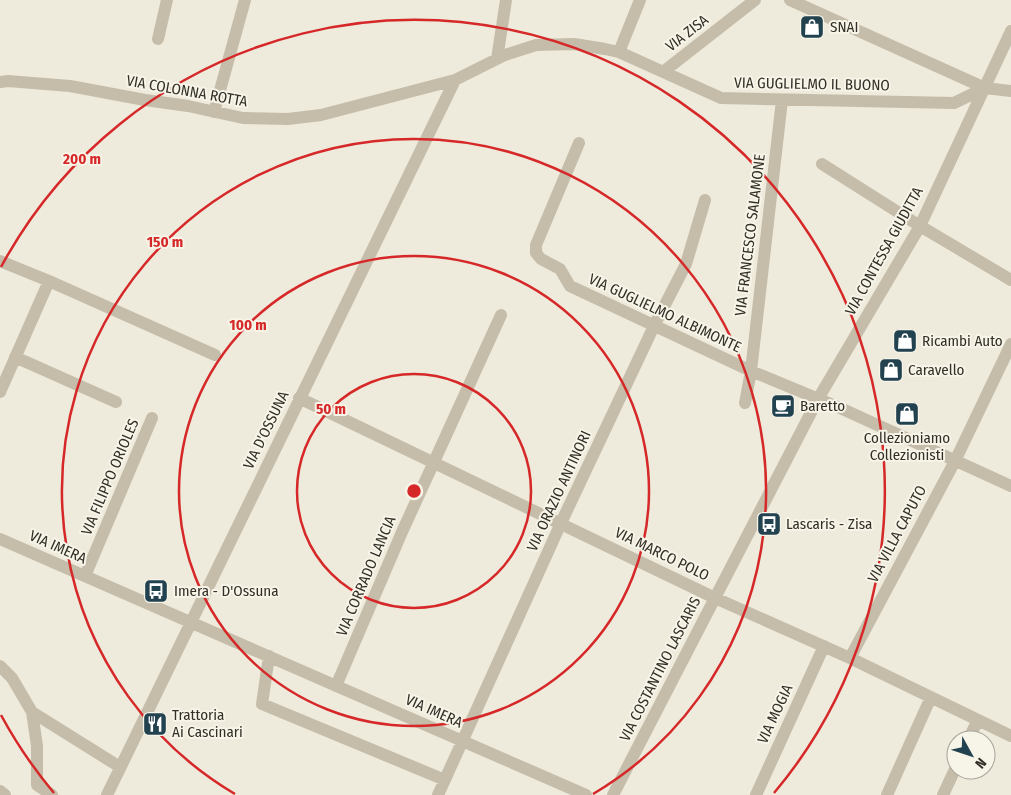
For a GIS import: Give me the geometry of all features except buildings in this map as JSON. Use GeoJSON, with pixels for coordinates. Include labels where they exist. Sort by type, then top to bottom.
{"type":"FeatureCollection","features":[{"type":"Feature","properties":{"kind":"street"},"geometry":{"type":"LineString","coordinates":[[158,39],[167,0]]}},
{"type":"Feature","properties":{"kind":"street"},"geometry":{"type":"LineString","coordinates":[[214,112],[244,0]]}},
{"type":"Feature","properties":{"kind":"street"},"geometry":{"type":"LineString","coordinates":[[497,59],[506,0]]}},
{"type":"Feature","properties":{"kind":"street"},"geometry":{"type":"LineString","coordinates":[[619,52],[640,0]]}},
{"type":"Feature","properties":{"kind":"street","name":"VIA ZISA"},"geometry":{"type":"LineString","coordinates":[[663,72],[755,0]]}},
{"type":"Feature","properties":{"kind":"street"},"geometry":{"type":"LineString","coordinates":[[790,0],[985,88],[1011,91]]}},
{"type":"Feature","properties":{"kind":"street","name":"VIA CONTESSA GIUDITTA"},"geometry":{"type":"LineString","coordinates":[[818,399],[920,226],[1011,31]]}},
{"type":"Feature","properties":{"kind":"street","name":"VIA GUGLIELMO IL BUONO"},"geometry":{"type":"LineString","coordinates":[[497,59],[536,45],[574,44],[605,48],[619,52],[721,98],[954,103],[985,88]]}},
{"type":"Feature","properties":{"kind":"street","name":"VIA COLONNA ROTTA"},"geometry":{"type":"LineString","coordinates":[[0,82],[70,86],[188,106],[243,118],[288,119],[321,115],[456,80],[497,59]]}},
{"type":"Feature","properties":{"kind":"street","name":"VIA D'OSSUNA"},"geometry":{"type":"LineString","coordinates":[[107,795],[299,398],[456,80]]}},
{"type":"Feature","properties":{"kind":"street","name":"VIA FRANCESCO SALAMONE"},"geometry":{"type":"LineString","coordinates":[[745,403],[751,371],[782,100]]}},
{"type":"Feature","properties":{"kind":"street","name":"VIA GUGLIELMO ALBIMONTE"},"geometry":{"type":"LineString","coordinates":[[579,142],[536,245],[536,253],[541,259],[560,269],[570,286],[751,371],[1011,486]]}},
{"type":"Feature","properties":{"kind":"street"},"geometry":{"type":"LineString","coordinates":[[822,164],[920,226],[1011,280]]}},
{"type":"Feature","properties":{"kind":"street","name":"VIA ORAZIO ANTINORI"},"geometry":{"type":"LineString","coordinates":[[438,795],[561,524],[654,326],[686,264],[705,200]]}},
{"type":"Feature","properties":{"kind":"street"},"geometry":{"type":"LineString","coordinates":[[0,261],[215,355]]}},
{"type":"Feature","properties":{"kind":"street"},"geometry":{"type":"LineString","coordinates":[[0,392],[49,281]]}},
{"type":"Feature","properties":{"kind":"street","name":"VIA CORRADO LANCIA"},"geometry":{"type":"LineString","coordinates":[[336,686],[402,532],[501,315]]}},
{"type":"Feature","properties":{"kind":"street","name":"VIA VILLA CAPUTO"},"geometry":{"type":"LineString","coordinates":[[850,658],[955,460],[1011,344]]}},
{"type":"Feature","properties":{"kind":"street","name":"VIA FILIPPO ORIOLES"},"geometry":{"type":"LineString","coordinates":[[15,357],[116,402]]}},
{"type":"Feature","properties":{"kind":"street","name":"VIA MARCO POLO"},"geometry":{"type":"LineString","coordinates":[[299,398],[715,598],[850,658],[1011,736]]}},
{"type":"Feature","properties":{"kind":"street","name":"VIA COSTANTINO LASCARIS"},"geometry":{"type":"LineString","coordinates":[[614,795],[818,399]]}},
{"type":"Feature","properties":{"kind":"street","name":"VIA FILIPPO ORIOLES"},"geometry":{"type":"LineString","coordinates":[[85,576],[152,418]]}},
{"type":"Feature","properties":{"kind":"street","name":"VIA IMERA"},"geometry":{"type":"LineString","coordinates":[[0,539],[586,795]]}},
{"type":"Feature","properties":{"kind":"street","name":"VIA MOGIA"},"geometry":{"type":"LineString","coordinates":[[756,795],[824,646]]}},
{"type":"Feature","properties":{"kind":"street"},"geometry":{"type":"LineString","coordinates":[[269,656],[262,704],[445,780]]}},
{"type":"Feature","properties":{"kind":"street"},"geometry":{"type":"LineString","coordinates":[[0,666],[12,678],[32,712],[37,746],[37,785],[52,795]]}},
{"type":"Feature","properties":{"kind":"street"},"geometry":{"type":"LineString","coordinates":[[887,795],[932,697]]}},
{"type":"Feature","properties":{"kind":"street"},"geometry":{"type":"LineString","coordinates":[[32,712],[120,767]]}},
{"type":"Feature","properties":{"kind":"street"},"geometry":{"type":"LineString","coordinates":[[973,730],[978,720]]}},
{"type":"Feature","properties":{"kind":"street"},"geometry":{"type":"LineString","coordinates":[[943,795],[950,780]]}},
{"type":"Feature","properties":{"kind":"street"},"geometry":{"type":"LineString","coordinates":[[0,791],[5,795]]}},
{"type":"Feature","properties":{"kind":"place","name":"SNAI"},"geometry":{"type":"Point","coordinates":[812,27]}},
{"type":"Feature","properties":{"kind":"place","name":"Ricambi Auto"},"geometry":{"type":"Point","coordinates":[905,341]}},
{"type":"Feature","properties":{"kind":"place","name":"Caravello"},"geometry":{"type":"Point","coordinates":[891,370]}},
{"type":"Feature","properties":{"kind":"place","name":"Baretto"},"geometry":{"type":"Point","coordinates":[783,406]}},
{"type":"Feature","properties":{"kind":"place","name":"Collezioniamo Collezionisti"},"geometry":{"type":"Point","coordinates":[907,414]}},
{"type":"Feature","properties":{"kind":"place","name":"Lascaris - Zisa"},"geometry":{"type":"Point","coordinates":[769,524]}},
{"type":"Feature","properties":{"kind":"place","name":"Imera - D'Ossuna"},"geometry":{"type":"Point","coordinates":[156,591]}},
{"type":"Feature","properties":{"kind":"place","name":"Trattoria Ai Cascinari"},"geometry":{"type":"Point","coordinates":[155,724]}}]}
